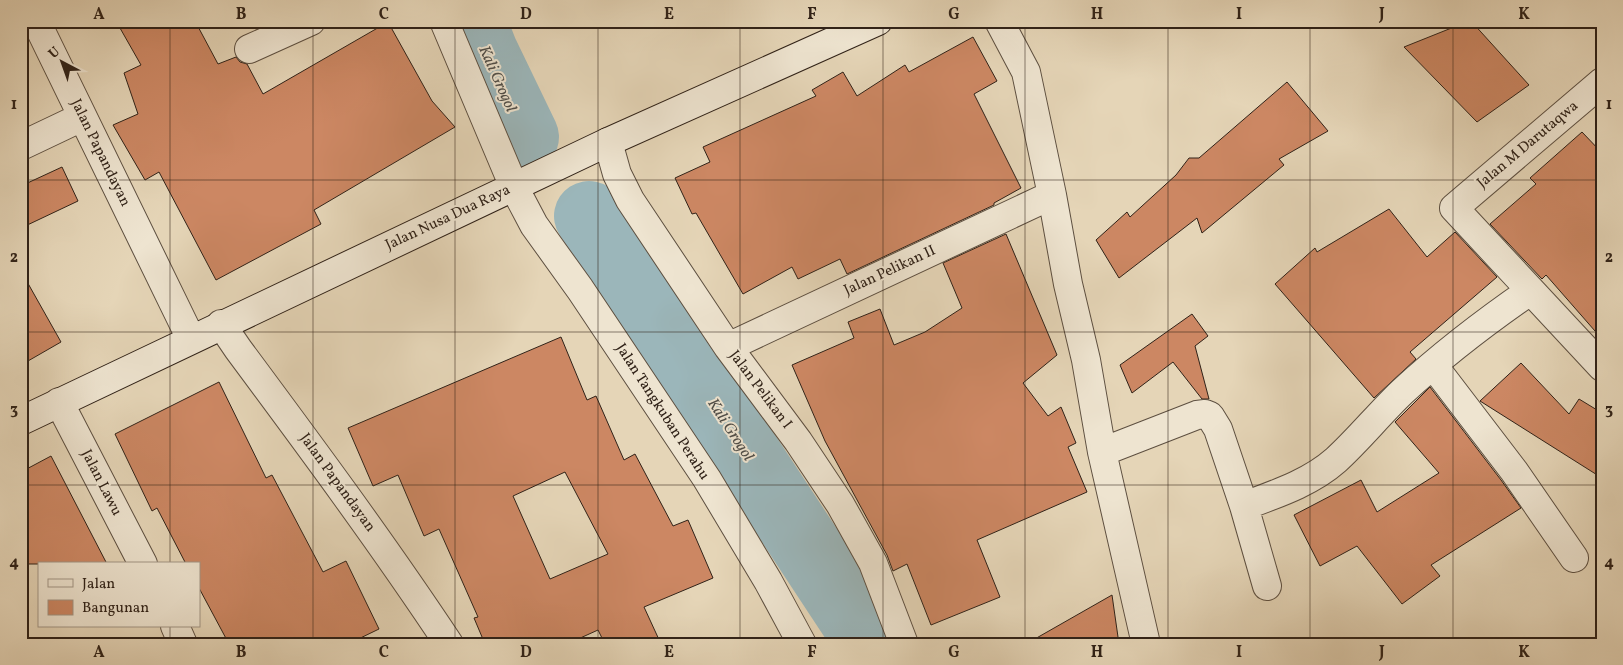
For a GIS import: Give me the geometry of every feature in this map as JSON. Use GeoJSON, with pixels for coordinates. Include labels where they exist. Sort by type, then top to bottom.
{"type":"FeatureCollection","features":[{"type":"Feature","properties":{"kind":"street","name":"Jalan Papandayan"},"geometry":{"type":"LineString","coordinates":[[36,21],[191,339]]}},
{"type":"Feature","properties":{"kind":"street"},"geometry":{"type":"LineString","coordinates":[[248,49],[311,21]]}},
{"type":"Feature","properties":{"kind":"street","name":"Jalan Tangkuban Perahu"},"geometry":{"type":"LineString","coordinates":[[444,21],[514,187],[534,225],[580,289],[706,479],[768,581],[802,644]]}},
{"type":"Feature","properties":{"kind":"street","name":"Jalan Nusa Dua Raya"},"geometry":{"type":"LineString","coordinates":[[21,421],[221,324],[608,142],[878,21]]}},
{"type":"Feature","properties":{"kind":"street"},"geometry":{"type":"LineString","coordinates":[[999,21],[1026,72],[1052,195],[1068,284],[1086,360],[1102,452],[1146,644]]}},
{"type":"Feature","properties":{"kind":"street","name":"Jalan M Darutaqwa"},"geometry":{"type":"LineString","coordinates":[[1530,291],[1454,208],[1602,82]]}},
{"type":"Feature","properties":{"kind":"street"},"geometry":{"type":"LineString","coordinates":[[21,146],[82,117]]}},
{"type":"Feature","properties":{"kind":"street","name":"Jalan Pelikan I"},"geometry":{"type":"LineString","coordinates":[[608,142],[617,174],[630,200],[728,347],[798,441],[840,504],[873,562],[904,644]]}},
{"type":"Feature","properties":{"kind":"street","name":"Jalan Pelikan II"},"geometry":{"type":"LineString","coordinates":[[728,347],[1052,195]]}},
{"type":"Feature","properties":{"kind":"street"},"geometry":{"type":"LineString","coordinates":[[1244,506],[1285,491],[1334,462],[1402,392],[1433,365],[1530,291],[1602,367]]}},
{"type":"Feature","properties":{"kind":"street","name":"Jalan Papandayan"},"geometry":{"type":"LineString","coordinates":[[221,324],[348,496],[449,644]]}},
{"type":"Feature","properties":{"kind":"street"},"geometry":{"type":"LineString","coordinates":[[1433,365],[1514,471],[1574,558]]}},
{"type":"Feature","properties":{"kind":"street","name":"Jalan Lawu"},"geometry":{"type":"LineString","coordinates":[[59,402],[142,562]]}},
{"type":"Feature","properties":{"kind":"street"},"geometry":{"type":"LineString","coordinates":[[1102,452],[1197,415],[1205,414],[1214,421],[1244,506],[1267,586]]}},
{"type":"Feature","properties":{"kind":"street"},"geometry":{"type":"LineString","coordinates":[[176,628],[183,644]]}},
{"type":"Feature","properties":{"kind":"building"},"geometry":{"type":"Polygon","coordinates":[[[116,21],[195,21],[218,64],[236,57],[240,62],[247,64],[263,94],[388,22],[432,101],[455,127],[314,210],[321,224],[216,280],[159,172],[145,180],[113,125],[138,114],[124,73],[141,65],[116,21]]]}},
{"type":"Feature","properties":{"kind":"building"},"geometry":{"type":"Polygon","coordinates":[[[1469,21],[1529,85],[1477,122],[1404,47],[1469,21]]]}},
{"type":"Feature","properties":{"kind":"building"},"geometry":{"type":"Polygon","coordinates":[[[973,37],[997,81],[974,94],[1021,188],[994,203],[994,205],[847,274],[840,259],[798,279],[792,267],[743,294],[696,213],[692,214],[675,178],[710,162],[703,147],[816,96],[812,90],[843,72],[857,96],[905,65],[909,72],[973,37]]]}},
{"type":"Feature","properties":{"kind":"building"},"geometry":{"type":"Polygon","coordinates":[[[1287,82],[1328,131],[1279,159],[1284,165],[1202,233],[1197,218],[1119,278],[1096,240],[1127,212],[1130,217],[1176,175],[1189,158],[1199,158],[1287,82]]]}},
{"type":"Feature","properties":{"kind":"building"},"geometry":{"type":"Polygon","coordinates":[[[1582,132],[1602,153],[1602,339],[1546,275],[1542,279],[1490,224],[1536,184],[1530,178],[1582,132]]]}},
{"type":"Feature","properties":{"kind":"building"},"geometry":{"type":"Polygon","coordinates":[[[62,167],[78,201],[21,228],[21,186],[62,167]]]}},
{"type":"Feature","properties":{"kind":"building"},"geometry":{"type":"Polygon","coordinates":[[[1389,209],[1427,257],[1455,232],[1497,277],[1410,352],[1416,359],[1374,398],[1275,284],[1315,248],[1317,252],[1389,209]]]}},
{"type":"Feature","properties":{"kind":"building"},"geometry":{"type":"Polygon","coordinates":[[[1006,234],[1057,355],[1023,383],[1048,416],[1061,407],[1076,443],[1068,447],[1087,492],[977,540],[1000,597],[931,625],[907,564],[893,571],[887,555],[825,441],[792,365],[854,338],[848,322],[880,309],[894,345],[925,332],[962,308],[943,263],[1006,234]]]}},
{"type":"Feature","properties":{"kind":"building"},"geometry":{"type":"Polygon","coordinates":[[[21,271],[61,342],[21,365],[21,271]]]}},
{"type":"Feature","properties":{"kind":"building"},"geometry":{"type":"Polygon","coordinates":[[[1192,314],[1208,336],[1195,346],[1209,399],[1202,399],[1173,362],[1132,393],[1120,365],[1192,314]]]}},
{"type":"Feature","properties":{"kind":"building"},"geometry":{"type":"Polygon","coordinates":[[[561,337],[587,400],[596,396],[624,460],[635,454],[673,526],[688,520],[713,578],[644,607],[661,644],[605,644],[598,630],[567,644],[485,644],[474,618],[478,617],[439,529],[424,536],[398,475],[373,486],[348,428],[561,337]],[[565,472],[513,496],[550,579],[608,554],[565,472]]]}},
{"type":"Feature","properties":{"kind":"building"},"geometry":{"type":"Polygon","coordinates":[[[1521,363],[1569,414],[1579,399],[1602,413],[1602,478],[1480,401],[1521,363]]]}},
{"type":"Feature","properties":{"kind":"building"},"geometry":{"type":"Polygon","coordinates":[[[219,382],[266,478],[272,475],[323,572],[346,561],[379,629],[348,644],[229,644],[200,590],[200,562],[185,562],[157,508],[152,511],[115,434],[219,382]]]}},
{"type":"Feature","properties":{"kind":"building"},"geometry":{"type":"Polygon","coordinates":[[[1430,387],[1521,508],[1431,565],[1440,576],[1402,604],[1357,546],[1320,566],[1294,515],[1361,480],[1377,512],[1439,473],[1395,422],[1430,387]]]}},
{"type":"Feature","properties":{"kind":"building"},"geometry":{"type":"Polygon","coordinates":[[[51,456],[106,562],[38,562],[38,564],[21,564],[21,472],[51,456]]]}},
{"type":"Feature","properties":{"kind":"building"},"geometry":{"type":"Polygon","coordinates":[[[1112,595],[1119,644],[1026,644],[1112,595]]]}},
{"type":"Feature","properties":{"kind":"waterway","name":"Kali Grogol"},"geometry":{"type":"LineString","coordinates":[[471,21],[483,52],[524,137]]}},
{"type":"Feature","properties":{"kind":"waterway","name":"Kali Grogol"},"geometry":{"type":"LineString","coordinates":[[589,216],[871,644]]}}]}
